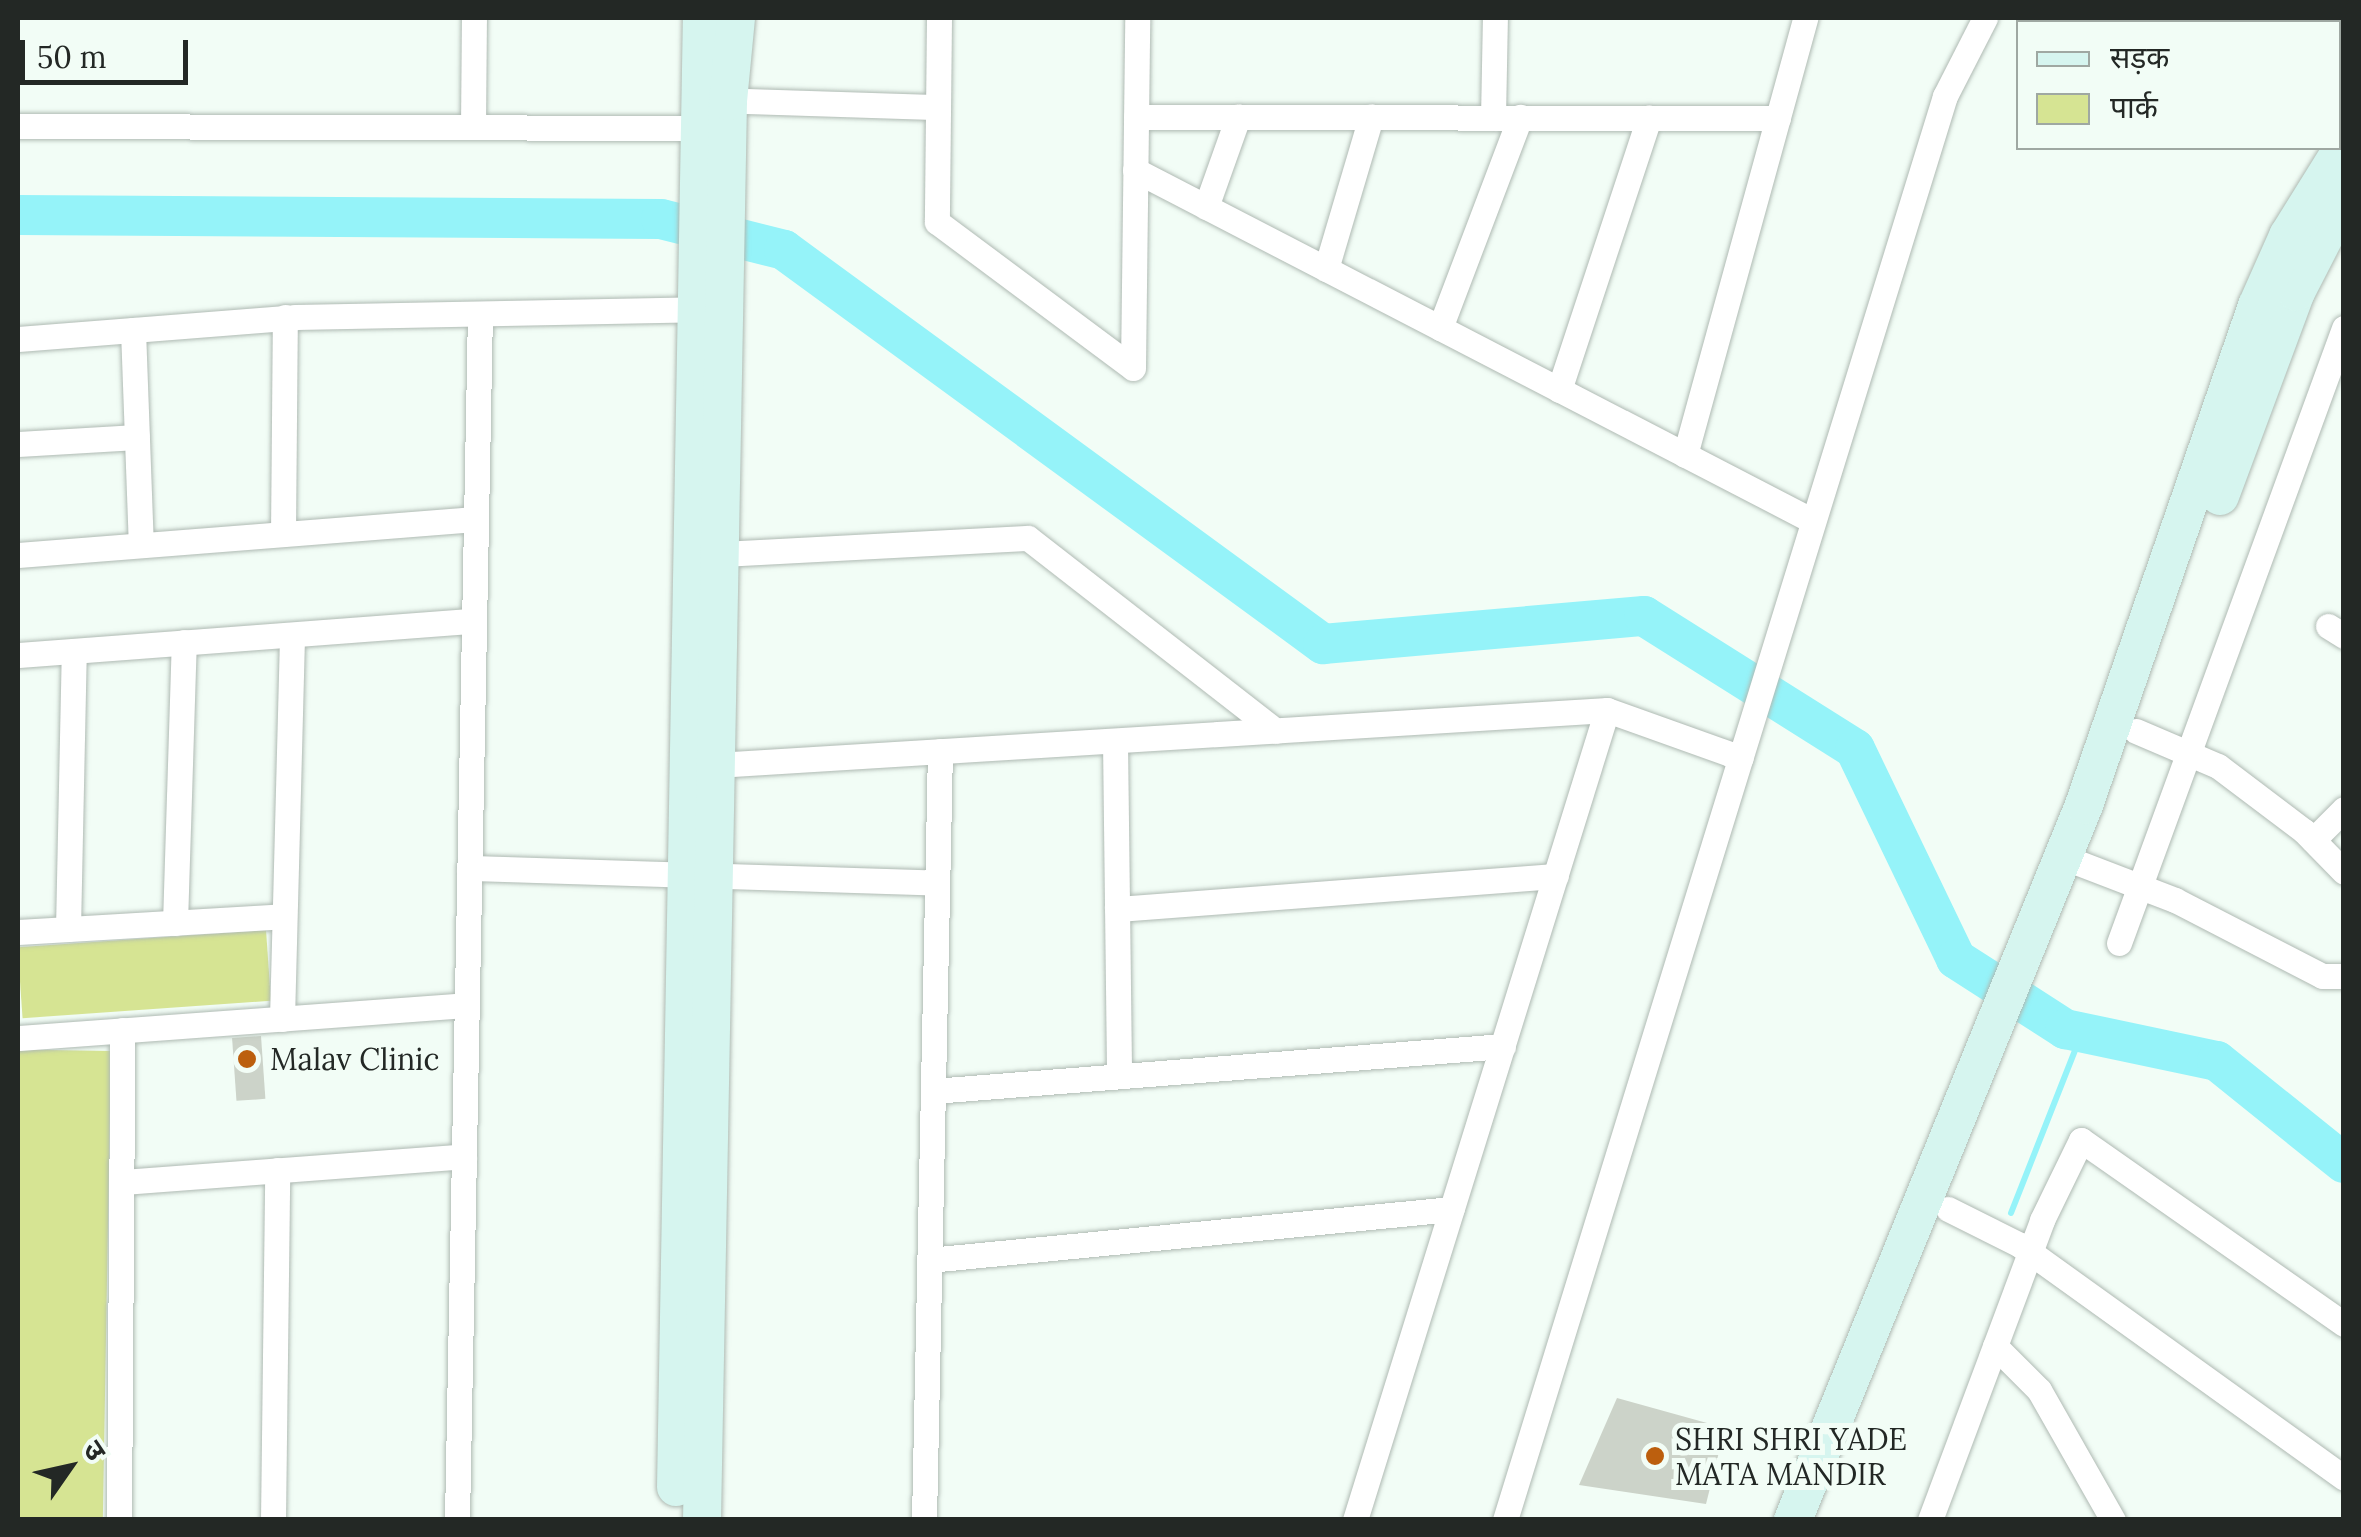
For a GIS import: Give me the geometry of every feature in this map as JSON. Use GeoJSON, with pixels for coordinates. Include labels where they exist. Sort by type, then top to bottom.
{"type":"FeatureCollection","features":[{"type":"Feature","properties":{"kind":"street"},"geometry":{"type":"LineString","coordinates":[[473,127],[474,18]]}},
{"type":"Feature","properties":{"kind":"street"},"geometry":{"type":"LineString","coordinates":[[676,1520],[700,876],[714,125],[702,18]]}},
{"type":"Feature","properties":{"kind":"street"},"geometry":{"type":"LineString","coordinates":[[714,125],[736,18]]}},
{"type":"Feature","properties":{"kind":"street"},"geometry":{"type":"LineString","coordinates":[[939,18],[937,222],[1133,368],[1136,18]]}},
{"type":"Feature","properties":{"kind":"street"},"geometry":{"type":"LineString","coordinates":[[1440,328],[1507,118],[1495,18]]}},
{"type":"Feature","properties":{"kind":"street"},"geometry":{"type":"LineString","coordinates":[[1684,454],[1805,18]]}},
{"type":"Feature","properties":{"kind":"street"},"geometry":{"type":"LineString","coordinates":[[1505,1520],[1946,96],[1985,18]]}},
{"type":"Feature","properties":{"kind":"street"},"geometry":{"type":"LineString","coordinates":[[18,126],[714,125],[937,107]]}},
{"type":"Feature","properties":{"kind":"street"},"geometry":{"type":"LineString","coordinates":[[1136,117],[1778,118]]}},
{"type":"Feature","properties":{"kind":"street"},"geometry":{"type":"LineString","coordinates":[[1206,207],[1238,117]]}},
{"type":"Feature","properties":{"kind":"street"},"geometry":{"type":"LineString","coordinates":[[1326,269],[1372,117]]}},
{"type":"Feature","properties":{"kind":"street"},"geometry":{"type":"LineString","coordinates":[[1559,390],[1649,118]]}},
{"type":"Feature","properties":{"kind":"street"},"geometry":{"type":"LineString","coordinates":[[2075,861],[2257,306],[2288,236],[2344,146]]}},
{"type":"Feature","properties":{"kind":"street"},"geometry":{"type":"LineString","coordinates":[[1135,170],[1813,521]]}},
{"type":"Feature","properties":{"kind":"street"},"geometry":{"type":"LineString","coordinates":[[1793,1520],[1990,1072],[2075,861],[2136,731],[2296,292],[2344,198]]}},
{"type":"Feature","properties":{"kind":"street"},"geometry":{"type":"LineString","coordinates":[[18,339],[285,317],[480,316],[710,302]]}},
{"type":"Feature","properties":{"kind":"street"},"geometry":{"type":"LineString","coordinates":[[702,1520],[700,876],[716,765],[720,554],[710,302]]}},
{"type":"Feature","properties":{"kind":"street"},"geometry":{"type":"LineString","coordinates":[[457,1520],[480,316]]}},
{"type":"Feature","properties":{"kind":"street"},"geometry":{"type":"LineString","coordinates":[[283,534],[285,317]]}},
{"type":"Feature","properties":{"kind":"street"},"geometry":{"type":"LineString","coordinates":[[2119,943],[2344,328]]}},
{"type":"Feature","properties":{"kind":"street"},"geometry":{"type":"LineString","coordinates":[[132,330],[141,545]]}},
{"type":"Feature","properties":{"kind":"street"},"geometry":{"type":"LineString","coordinates":[[18,444],[137,437]]}},
{"type":"Feature","properties":{"kind":"street"},"geometry":{"type":"LineString","coordinates":[[18,555],[476,518]]}},
{"type":"Feature","properties":{"kind":"street"},"geometry":{"type":"LineString","coordinates":[[720,554],[1028,538],[1276,730]]}},
{"type":"Feature","properties":{"kind":"street"},"geometry":{"type":"LineString","coordinates":[[18,655],[474,621]]}},
{"type":"Feature","properties":{"kind":"street"},"geometry":{"type":"LineString","coordinates":[[282,1019],[292,634]]}},
{"type":"Feature","properties":{"kind":"street"},"geometry":{"type":"LineString","coordinates":[[175,923],[184,642]]}},
{"type":"Feature","properties":{"kind":"street"},"geometry":{"type":"LineString","coordinates":[[68,930],[74,651]]}},
{"type":"Feature","properties":{"kind":"street"},"geometry":{"type":"LineString","coordinates":[[716,765],[1607,710],[1743,751]]}},
{"type":"Feature","properties":{"kind":"street"},"geometry":{"type":"LineString","coordinates":[[1355,1520],[1607,710]]}},
{"type":"Feature","properties":{"kind":"street"},"geometry":{"type":"LineString","coordinates":[[2136,731],[2218,766],[2312,840],[2344,872]]}},
{"type":"Feature","properties":{"kind":"street"},"geometry":{"type":"LineString","coordinates":[[1114,740],[1118,1076]]}},
{"type":"Feature","properties":{"kind":"street"},"geometry":{"type":"LineString","coordinates":[[924,1520],[940,751]]}},
{"type":"Feature","properties":{"kind":"street"},"geometry":{"type":"LineString","coordinates":[[2312,840],[2344,809]]}},
{"type":"Feature","properties":{"kind":"street"},"geometry":{"type":"LineString","coordinates":[[2075,861],[2139,885],[2273,955],[2322,976],[2344,976]]}},
{"type":"Feature","properties":{"kind":"street"},"geometry":{"type":"LineString","coordinates":[[469,868],[937,884]]}},
{"type":"Feature","properties":{"kind":"street"},"geometry":{"type":"LineString","coordinates":[[1117,910],[1556,876]]}},
{"type":"Feature","properties":{"kind":"street"},"geometry":{"type":"LineString","coordinates":[[18,932],[284,916]]}},
{"type":"Feature","properties":{"kind":"street"},"geometry":{"type":"LineString","coordinates":[[18,1038],[467,1006]]}},
{"type":"Feature","properties":{"kind":"street"},"geometry":{"type":"LineString","coordinates":[[120,1520],[122,1030]]}},
{"type":"Feature","properties":{"kind":"street"},"geometry":{"type":"LineString","coordinates":[[933,1090],[1502,1046]]}},
{"type":"Feature","properties":{"kind":"street"},"geometry":{"type":"LineString","coordinates":[[1821,1520],[1948,1209],[1990,1072]]}},
{"type":"Feature","properties":{"kind":"street"},"geometry":{"type":"LineString","coordinates":[[1930,1520],[2029,1253],[2081,1140],[2344,1324]]}},
{"type":"Feature","properties":{"kind":"street"},"geometry":{"type":"LineString","coordinates":[[122,1182],[464,1156]]}},
{"type":"Feature","properties":{"kind":"street"},"geometry":{"type":"LineString","coordinates":[[273,1520],[277,1170]]}},
{"type":"Feature","properties":{"kind":"street"},"geometry":{"type":"LineString","coordinates":[[929,1260],[1452,1209]]}},
{"type":"Feature","properties":{"kind":"street"},"geometry":{"type":"LineString","coordinates":[[1948,1209],[2029,1253],[2344,1478]]}},
{"type":"Feature","properties":{"kind":"street"},"geometry":{"type":"LineString","coordinates":[[1995,1346],[2039,1390],[2113,1520]]}},
{"type":"Feature","properties":{"kind":"green space"},"geometry":{"type":"Polygon","coordinates":[[[266,930],[271,1001],[23,1018],[18,947],[266,930]]]}},
{"type":"Feature","properties":{"kind":"green space"},"geometry":{"type":"Polygon","coordinates":[[[18,1049],[111,1051],[103,1519],[18,1517],[18,1049]]]}},
{"type":"Feature","properties":{"kind":"building"},"geometry":{"type":"Polygon","coordinates":[[[261,1036],[265,1099],[236,1101],[232,1038],[261,1036]]]}},
{"type":"Feature","properties":{"kind":"building","name":"SHRI SHRI YADE MATA MANDIR"},"geometry":{"type":"Polygon","coordinates":[[[1617,1398],[1725,1428],[1706,1504],[1579,1485],[1617,1398]]]}},
{"type":"Feature","properties":{"kind":"waterway"},"geometry":{"type":"LineString","coordinates":[[18,215],[661,219],[784,250],[1323,644],[1644,616],[1855,749],[1956,959],[2065,1029],[2217,1061],[2344,1163]]}},
{"type":"Feature","properties":{"kind":"waterway"},"geometry":{"type":"LineString","coordinates":[[2011,1213],[2082,1033]]}},
{"type":"Feature","properties":{"kind":"place","name":"Malav Clinic"},"geometry":{"type":"Point","coordinates":[247,1059]}},
{"type":"Feature","properties":{"kind":"place","name":"SHRI SHRI YADE MATA MANDIR"},"geometry":{"type":"Point","coordinates":[1655,1456]}}]}
